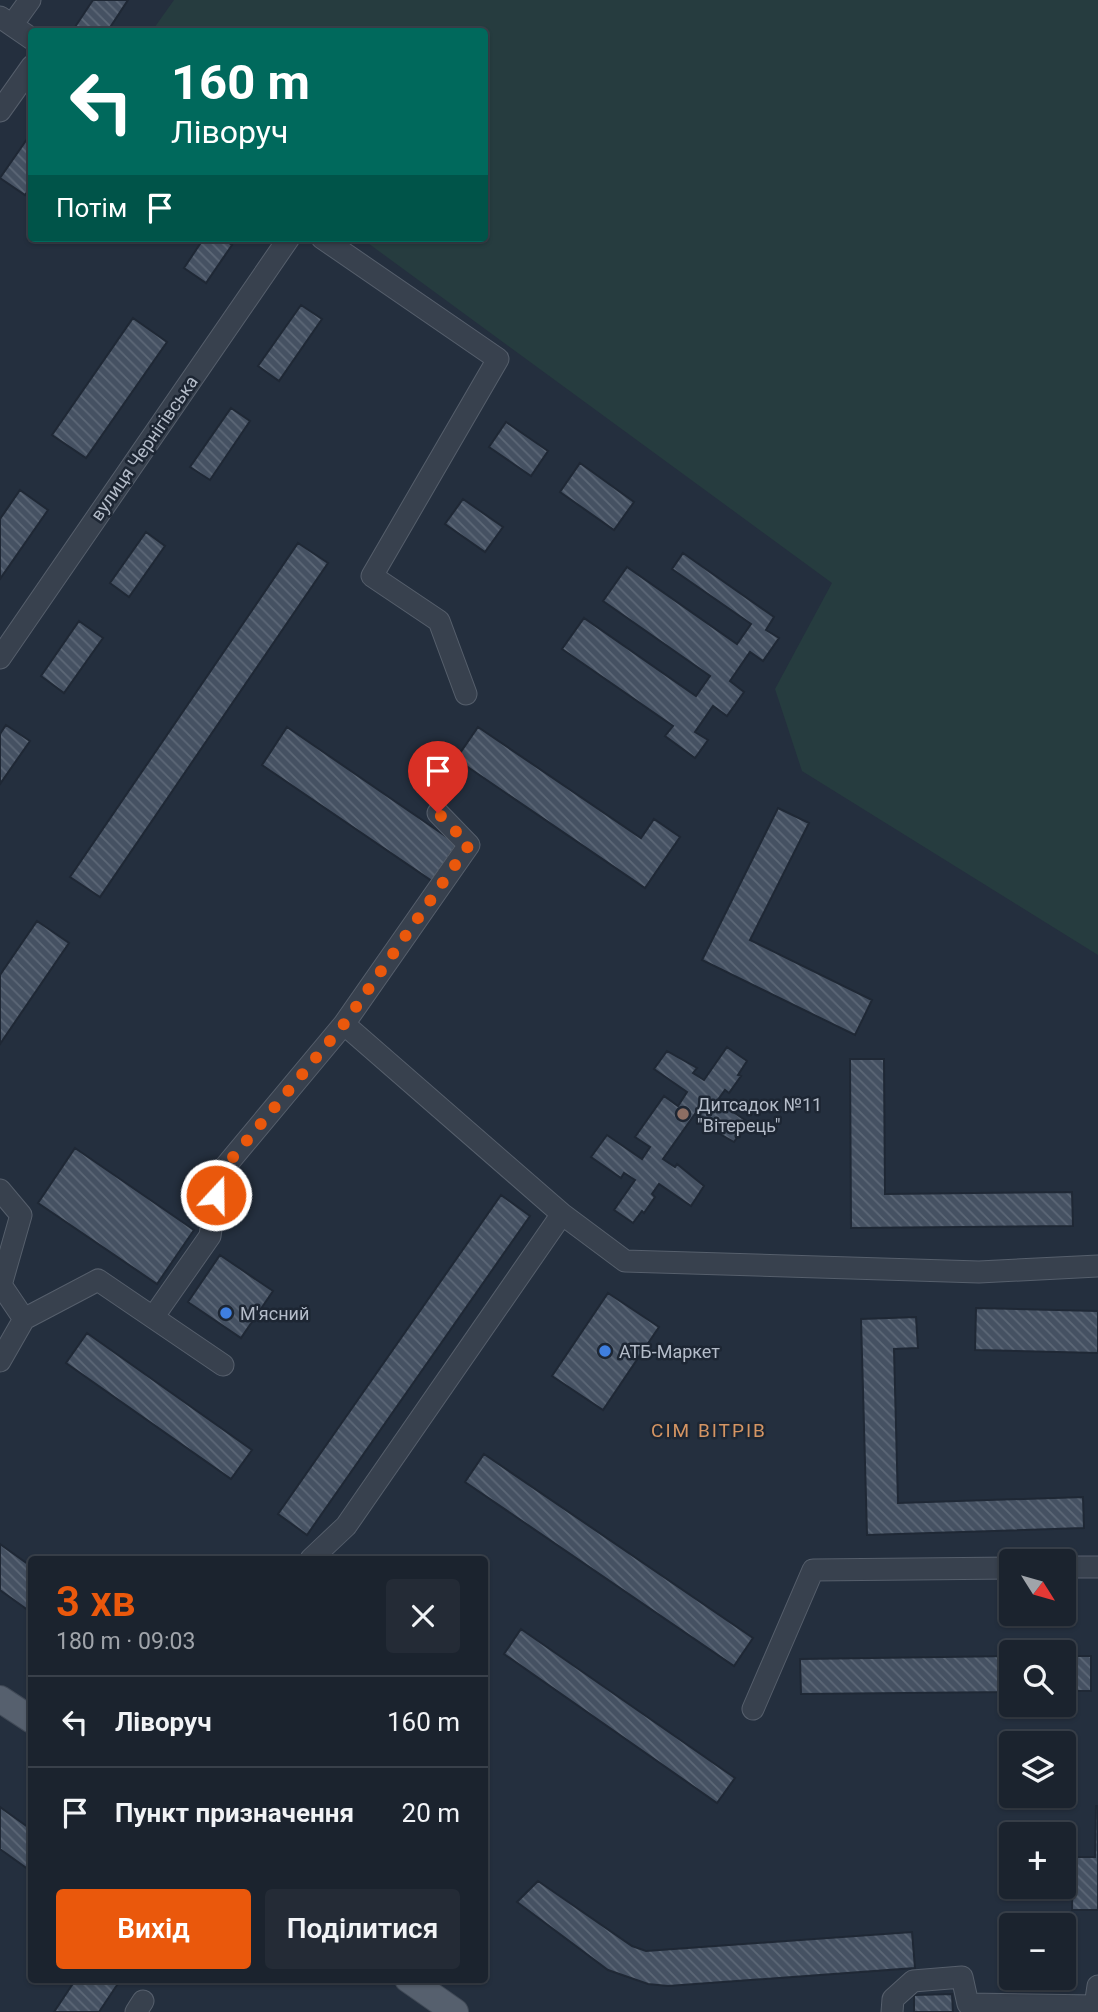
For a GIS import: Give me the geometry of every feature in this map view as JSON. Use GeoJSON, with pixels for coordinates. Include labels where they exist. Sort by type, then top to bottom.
{"type":"FeatureCollection","features":[{"type":"Feature","properties":{"kind":"main road"},"geometry":{"type":"LineString","coordinates":[[0,1699],[28,1717]]}},
{"type":"Feature","properties":{"kind":"main road"},"geometry":{"type":"LineString","coordinates":[[414,1983],[455,2012]]}},
{"type":"Feature","properties":{"kind":"street"},"geometry":{"type":"LineString","coordinates":[[28,35],[6,21],[30,0]]}},
{"type":"Feature","properties":{"kind":"street"},"geometry":{"type":"LineString","coordinates":[[0,111],[28,72]]}},
{"type":"Feature","properties":{"kind":"street","name":"вулиця Чернігівська"},"geometry":{"type":"LineString","coordinates":[[0,658],[286,242]]}},
{"type":"Feature","properties":{"kind":"street"},"geometry":{"type":"LineString","coordinates":[[328,242],[498,359],[372,576],[439,621],[466,694]]}},
{"type":"Feature","properties":{"kind":"street"},"geometry":{"type":"LineString","coordinates":[[153,1315],[209,1236],[219,1174],[344,1024],[469,845],[438,813]]}},
{"type":"Feature","properties":{"kind":"street"},"geometry":{"type":"LineString","coordinates":[[344,1024],[562,1214],[625,1261],[979,1272],[1098,1266]]}},
{"type":"Feature","properties":{"kind":"street"},"geometry":{"type":"LineString","coordinates":[[0,1190],[21,1216],[1,1285],[24,1319]]}},
{"type":"Feature","properties":{"kind":"street"},"geometry":{"type":"LineString","coordinates":[[314,1556],[346,1526],[562,1214]]}},
{"type":"Feature","properties":{"kind":"street"},"geometry":{"type":"LineString","coordinates":[[0,1361],[24,1319],[98,1280],[223,1365]]}},
{"type":"Feature","properties":{"kind":"street"},"geometry":{"type":"LineString","coordinates":[[1076,1567],[1098,1567]]}},
{"type":"Feature","properties":{"kind":"street"},"geometry":{"type":"LineString","coordinates":[[753,1709],[813,1570],[999,1568]]}},
{"type":"Feature","properties":{"kind":"street"},"geometry":{"type":"LineString","coordinates":[[892,2012],[893,1998],[913,1981],[962,1978],[968,2004],[1095,2006],[1098,1986]]}},
{"type":"Feature","properties":{"kind":"green space"},"geometry":{"type":"Polygon","coordinates":[[[174,0],[1098,0],[1098,955],[802,771],[775,689],[832,583],[366,242],[488,242],[488,28],[154,28],[174,0]]]}},
{"type":"Feature","properties":{"kind":"building"},"geometry":{"type":"Polygon","coordinates":[[[93,0],[128,0],[110,28],[74,28],[93,0]]]}},
{"type":"Feature","properties":{"kind":"building"},"geometry":{"type":"Polygon","coordinates":[[[28,138],[28,191],[25,195],[0,178],[28,138]]]}},
{"type":"Feature","properties":{"kind":"building"},"geometry":{"type":"Polygon","coordinates":[[[201,242],[228,242],[232,245],[206,283],[184,268],[201,242]]]}},
{"type":"Feature","properties":{"kind":"building"},"geometry":{"type":"Polygon","coordinates":[[[301,305],[322,319],[279,381],[258,366],[301,305]]]}},
{"type":"Feature","properties":{"kind":"building"},"geometry":{"type":"Polygon","coordinates":[[[133,318],[167,342],[86,458],[52,435],[133,318]]]}},
{"type":"Feature","properties":{"kind":"building"},"geometry":{"type":"Polygon","coordinates":[[[231,408],[250,421],[210,480],[190,467],[231,408]]]}},
{"type":"Feature","properties":{"kind":"building"},"geometry":{"type":"Polygon","coordinates":[[[506,422],[548,451],[531,476],[489,447],[506,422]]]}},
{"type":"Feature","properties":{"kind":"building"},"geometry":{"type":"Polygon","coordinates":[[[580,463],[634,502],[614,530],[560,492],[580,463]]]}},
{"type":"Feature","properties":{"kind":"building"},"geometry":{"type":"Polygon","coordinates":[[[20,490],[48,510],[0,579],[0,519],[20,490]]]}},
{"type":"Feature","properties":{"kind":"building"},"geometry":{"type":"Polygon","coordinates":[[[463,499],[503,527],[485,552],[445,524],[463,499]]]}},
{"type":"Feature","properties":{"kind":"building"},"geometry":{"type":"Polygon","coordinates":[[[146,532],[165,546],[129,597],[110,583],[146,532]]]}},
{"type":"Feature","properties":{"kind":"building"},"geometry":{"type":"Polygon","coordinates":[[[298,543],[328,563],[100,897],[70,877],[298,543]]]}},
{"type":"Feature","properties":{"kind":"building"},"geometry":{"type":"Polygon","coordinates":[[[683,553],[774,617],[766,630],[779,638],[763,661],[750,652],[730,681],[744,692],[727,716],[713,706],[695,732],[708,740],[695,758],[665,736],[673,726],[562,649],[584,618],[696,696],[710,676],[603,601],[627,567],[737,644],[751,624],[672,569],[683,553]]]}},
{"type":"Feature","properties":{"kind":"building"},"geometry":{"type":"Polygon","coordinates":[[[79,621],[103,638],[64,693],[41,676],[79,621]]]}},
{"type":"Feature","properties":{"kind":"building"},"geometry":{"type":"Polygon","coordinates":[[[6,725],[30,741],[0,784],[0,734],[6,725]]]}},
{"type":"Feature","properties":{"kind":"building"},"geometry":{"type":"Polygon","coordinates":[[[287,727],[457,844],[432,881],[262,765],[287,727]]]}},
{"type":"Feature","properties":{"kind":"building"},"geometry":{"type":"Polygon","coordinates":[[[478,727],[641,838],[654,819],[680,837],[645,888],[456,759],[478,727]]]}},
{"type":"Feature","properties":{"kind":"building"},"geometry":{"type":"Polygon","coordinates":[[[778,808],[809,823],[750,940],[872,1000],[855,1035],[702,960],[778,808]]]}},
{"type":"Feature","properties":{"kind":"building"},"geometry":{"type":"Polygon","coordinates":[[[37,921],[69,943],[0,1044],[0,975],[37,921]]]}},
{"type":"Feature","properties":{"kind":"building"},"geometry":{"type":"Polygon","coordinates":[[[727,1047],[747,1061],[738,1075],[741,1076],[729,1093],[725,1090],[717,1101],[748,1122],[734,1142],[704,1125],[706,1122],[695,1114],[663,1159],[675,1167],[677,1164],[704,1186],[691,1206],[659,1184],[652,1194],[655,1197],[633,1223],[614,1210],[635,1180],[624,1173],[621,1178],[591,1157],[607,1135],[642,1159],[650,1147],[635,1137],[664,1096],[678,1106],[687,1092],[654,1069],[667,1051],[697,1068],[693,1073],[704,1080],[727,1047]]]}},
{"type":"Feature","properties":{"kind":"building"},"geometry":{"type":"Polygon","coordinates":[[[850,1059],[884,1059],[885,1194],[1072,1192],[1073,1226],[851,1228],[850,1059]]]}},
{"type":"Feature","properties":{"kind":"building"},"geometry":{"type":"Polygon","coordinates":[[[75,1148],[194,1230],[157,1284],[38,1203],[75,1148]]]}},
{"type":"Feature","properties":{"kind":"building"},"geometry":{"type":"Polygon","coordinates":[[[501,1195],[530,1216],[307,1535],[278,1514],[501,1195]]]}},
{"type":"Feature","properties":{"kind":"building"},"geometry":{"type":"Polygon","coordinates":[[[220,1255],[273,1291],[241,1338],[188,1302],[220,1255]]]}},
{"type":"Feature","properties":{"kind":"building","name":"АТБ-Маркет"},"geometry":{"type":"Polygon","coordinates":[[[608,1293],[659,1327],[603,1410],[552,1376],[608,1293]]]}},
{"type":"Feature","properties":{"kind":"building"},"geometry":{"type":"Polygon","coordinates":[[[976,1308],[1098,1311],[1098,1353],[975,1350],[976,1308]]]}},
{"type":"Feature","properties":{"kind":"building"},"geometry":{"type":"Polygon","coordinates":[[[916,1317],[918,1348],[894,1349],[898,1503],[1083,1497],[1084,1528],[867,1535],[861,1319],[916,1317]]]}},
{"type":"Feature","properties":{"kind":"building"},"geometry":{"type":"Polygon","coordinates":[[[87,1333],[252,1450],[231,1479],[66,1363],[87,1333]]]}},
{"type":"Feature","properties":{"kind":"building"},"geometry":{"type":"Polygon","coordinates":[[[484,1454],[753,1638],[734,1666],[465,1482],[484,1454]]]}},
{"type":"Feature","properties":{"kind":"building"},"geometry":{"type":"Polygon","coordinates":[[[0,1544],[28,1564],[28,1610],[0,1590],[0,1544]]]}},
{"type":"Feature","properties":{"kind":"building"},"geometry":{"type":"Polygon","coordinates":[[[521,1629],[735,1778],[717,1803],[504,1654],[521,1629]]]}},
{"type":"Feature","properties":{"kind":"building"},"geometry":{"type":"Polygon","coordinates":[[[999,1656],[999,1692],[801,1694],[800,1659],[999,1656]]]}},
{"type":"Feature","properties":{"kind":"building"},"geometry":{"type":"Polygon","coordinates":[[[1076,1656],[1091,1656],[1091,1691],[1076,1691],[1076,1656]]]}},
{"type":"Feature","properties":{"kind":"building"},"geometry":{"type":"Polygon","coordinates":[[[1098,1806],[1098,1910],[1072,1910],[1072,1899],[1076,1899],[1076,1857],[1095,1857],[1098,1806]]]}},
{"type":"Feature","properties":{"kind":"building"},"geometry":{"type":"Polygon","coordinates":[[[0,1807],[28,1827],[28,1869],[0,1849],[0,1807]]]}},
{"type":"Feature","properties":{"kind":"building"},"geometry":{"type":"Polygon","coordinates":[[[538,1881],[632,1946],[646,1951],[912,1932],[915,1968],[668,1986],[648,1984],[608,1970],[517,1902],[538,1881]]]}},
{"type":"Feature","properties":{"kind":"building"},"geometry":{"type":"Polygon","coordinates":[[[73,1983],[118,1983],[99,2012],[54,2012],[73,1983]]]}},
{"type":"Feature","properties":{"kind":"building"},"geometry":{"type":"Polygon","coordinates":[[[952,1994],[953,2012],[914,2012],[914,1995],[952,1994]]]}},
{"type":"Feature","properties":{"kind":"place","name":"Дитсадок №11 \"Вітерець\""},"geometry":{"type":"Point","coordinates":[683,1114]}},
{"type":"Feature","properties":{"kind":"place","name":"М'ясний"},"geometry":{"type":"Point","coordinates":[226,1313]}},
{"type":"Feature","properties":{"kind":"place","name":"АТБ-Маркет"},"geometry":{"type":"Point","coordinates":[605,1351]}},
{"type":"Feature","properties":{"kind":"district","name":"СІМ ВІТРІВ"},"geometry":{"type":"Point","coordinates":[709,1430]}},
{"type":"Feature","properties":{"kind":"route"},"geometry":{"type":"LineString","coordinates":[[216,1195],[219,1174],[344,1024],[469,845],[438,813]]}}]}
